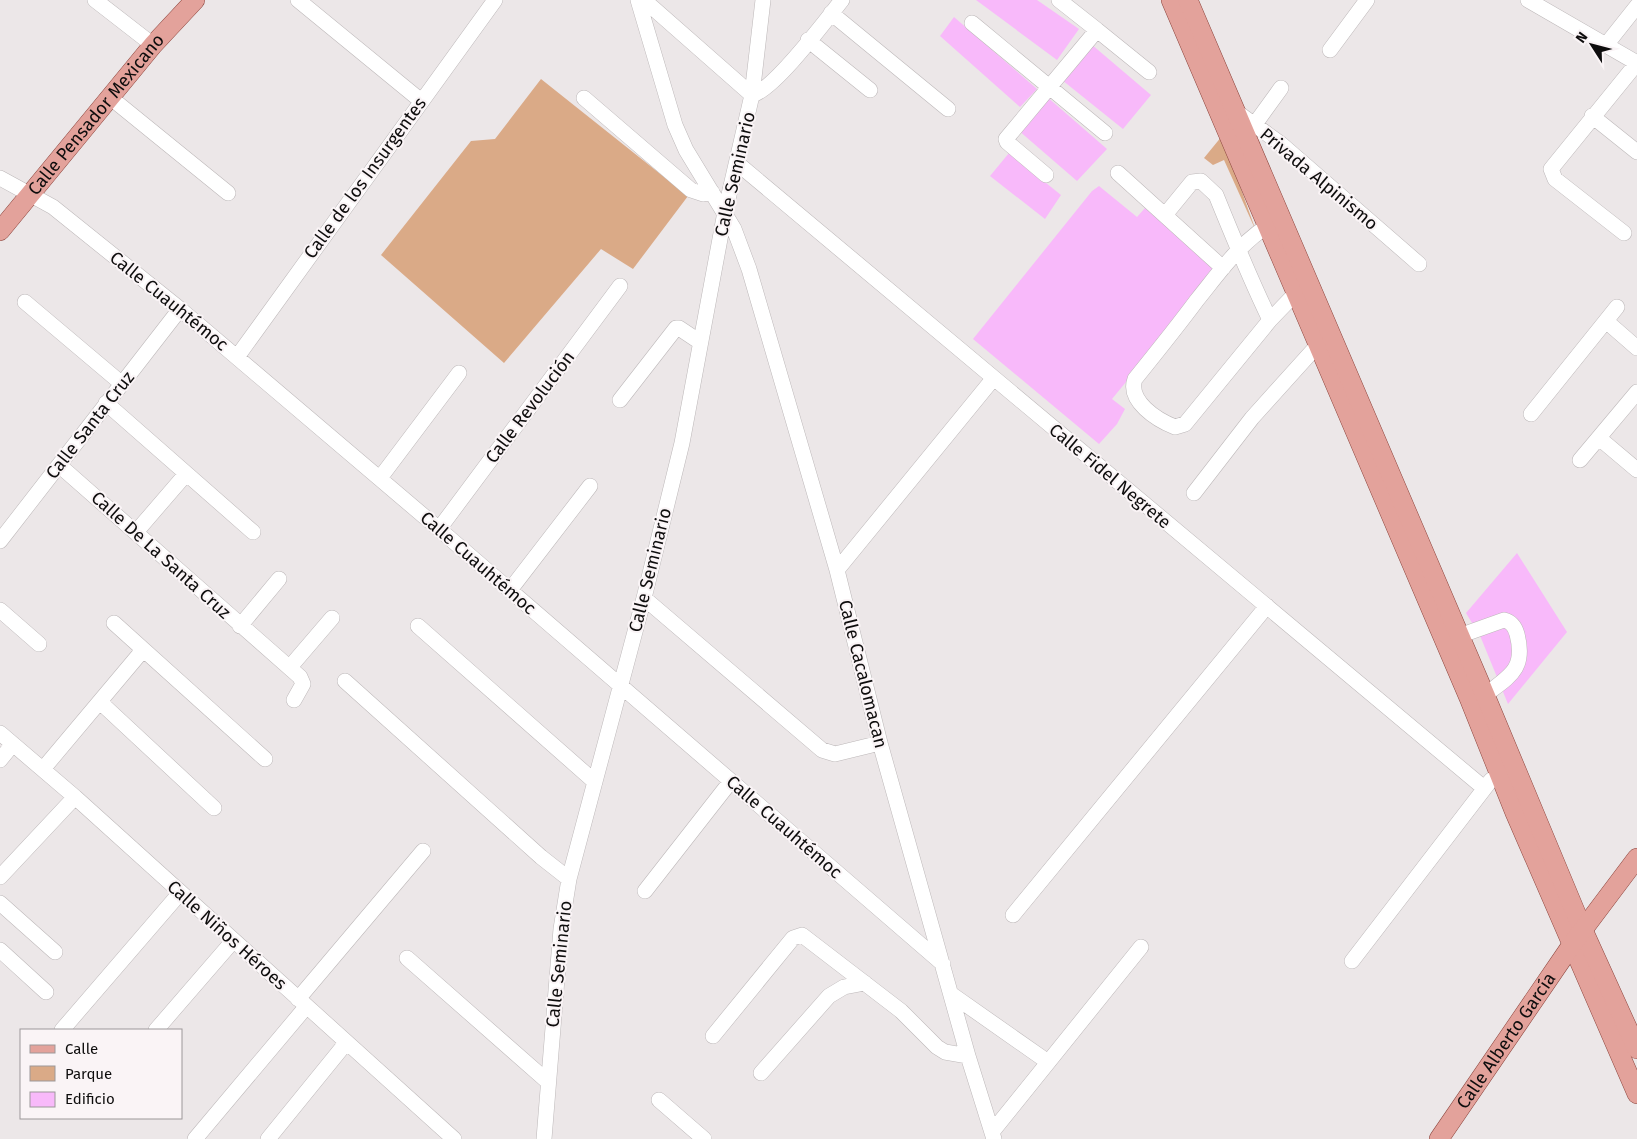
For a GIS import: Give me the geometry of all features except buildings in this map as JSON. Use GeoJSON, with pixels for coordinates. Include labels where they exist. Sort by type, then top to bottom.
{"type":"FeatureCollection","features":[{"type":"Feature","properties":{"kind":"main road","name":"Calle Pensador Mexicano"},"geometry":{"type":"LineString","coordinates":[[0,231],[153,45],[195,0]]}},
{"type":"Feature","properties":{"kind":"main road"},"geometry":{"type":"LineString","coordinates":[[1171,0],[1214,102],[1273,222],[1578,937],[1637,1094]]}},
{"type":"Feature","properties":{"kind":"main road"},"geometry":{"type":"LineString","coordinates":[[1188,0],[1233,109],[1273,222]]}},
{"type":"Feature","properties":{"kind":"main road"},"geometry":{"type":"LineString","coordinates":[[1323,339],[1485,695],[1505,766]]}},
{"type":"Feature","properties":{"kind":"main road","name":"Calle Alberto García"},"geometry":{"type":"LineString","coordinates":[[1440,1139],[1578,937],[1637,858]]}},
{"type":"Feature","properties":{"kind":"main road"},"geometry":{"type":"LineString","coordinates":[[1578,937],[1637,1049]]}},
{"type":"Feature","properties":{"kind":"street"},"geometry":{"type":"LineString","coordinates":[[95,0],[153,45]]}},
{"type":"Feature","properties":{"kind":"street"},"geometry":{"type":"LineString","coordinates":[[298,0],[420,100]]}},
{"type":"Feature","properties":{"kind":"street","name":"Calle de los Insurgentes"},"geometry":{"type":"LineString","coordinates":[[238,357],[420,100],[495,0]]}},
{"type":"Feature","properties":{"kind":"street","name":"Calle Cacalomacan"},"geometry":{"type":"LineString","coordinates":[[638,0],[675,125],[686,150],[725,212],[740,242],[746,260],[837,570],[880,743],[992,1136]]}},
{"type":"Feature","properties":{"kind":"street"},"geometry":{"type":"LineString","coordinates":[[644,0],[752,95],[769,85],[842,0]]}},
{"type":"Feature","properties":{"kind":"street","name":"Calle Seminario"},"geometry":{"type":"LineString","coordinates":[[544,1139],[547,1081],[561,929],[570,879],[644,598],[682,443],[725,212],[738,163],[752,95],[762,0]]}},
{"type":"Feature","properties":{"kind":"street"},"geometry":{"type":"LineString","coordinates":[[1059,0],[1149,72]]}},
{"type":"Feature","properties":{"kind":"street"},"geometry":{"type":"LineString","coordinates":[[1330,50],[1367,0]]}},
{"type":"Feature","properties":{"kind":"street"},"geometry":{"type":"LineString","coordinates":[[1528,0],[1637,63],[1552,166],[1551,172],[1555,179],[1624,233]]}},
{"type":"Feature","properties":{"kind":"street"},"geometry":{"type":"LineString","coordinates":[[1606,45],[1637,6]]}},
{"type":"Feature","properties":{"kind":"street"},"geometry":{"type":"LineString","coordinates":[[831,13],[948,109]]}},
{"type":"Feature","properties":{"kind":"street"},"geometry":{"type":"LineString","coordinates":[[972,23],[1105,133]]}},
{"type":"Feature","properties":{"kind":"street"},"geometry":{"type":"LineString","coordinates":[[1046,175],[1006,139],[1097,30]]}},
{"type":"Feature","properties":{"kind":"street"},"geometry":{"type":"LineString","coordinates":[[808,40],[870,90]]}},
{"type":"Feature","properties":{"kind":"street"},"geometry":{"type":"LineString","coordinates":[[1255,124],[1281,88]]}},
{"type":"Feature","properties":{"kind":"street"},"geometry":{"type":"LineString","coordinates":[[111,98],[228,193]]}},
{"type":"Feature","properties":{"kind":"street"},"geometry":{"type":"LineString","coordinates":[[584,98],[691,190],[703,194],[712,192]]}},
{"type":"Feature","properties":{"kind":"street","name":"Privada Alpinismo"},"geometry":{"type":"LineString","coordinates":[[1214,102],[1233,109],[1255,124],[1419,264]]}},
{"type":"Feature","properties":{"kind":"street"},"geometry":{"type":"LineString","coordinates":[[1592,116],[1637,152]]}},
{"type":"Feature","properties":{"kind":"street","name":"Calle Fidel Negrete"},"geometry":{"type":"LineString","coordinates":[[738,163],[992,378],[1484,788]]}},
{"type":"Feature","properties":{"kind":"street"},"geometry":{"type":"LineString","coordinates":[[1118,173],[1223,268]]}},
{"type":"Feature","properties":{"kind":"street","name":"Calle Cuauhtémoc"},"geometry":{"type":"LineString","coordinates":[[0,178],[53,207],[238,357],[943,964]]}},
{"type":"Feature","properties":{"kind":"street"},"geometry":{"type":"LineString","coordinates":[[1165,215],[1192,182],[1201,181],[1216,194],[1270,320]]}},
{"type":"Feature","properties":{"kind":"street"},"geometry":{"type":"LineString","coordinates":[[1273,222],[1239,251],[1223,268],[1135,379],[1132,390],[1134,397],[1170,425],[1179,426],[1185,424],[1270,320],[1302,290]]}},
{"type":"Feature","properties":{"kind":"street","name":"Calle Revolución"},"geometry":{"type":"LineString","coordinates":[[439,529],[620,286]]}},
{"type":"Feature","properties":{"kind":"street"},"geometry":{"type":"LineString","coordinates":[[25,302],[121,383]]}},
{"type":"Feature","properties":{"kind":"street"},"geometry":{"type":"LineString","coordinates":[[1531,414],[1617,307]]}},
{"type":"Feature","properties":{"kind":"street","name":"Calle Santa Cruz"},"geometry":{"type":"LineString","coordinates":[[0,541],[180,309]]}},
{"type":"Feature","properties":{"kind":"street"},"geometry":{"type":"LineString","coordinates":[[1606,321],[1637,348]]}},
{"type":"Feature","properties":{"kind":"street"},"geometry":{"type":"LineString","coordinates":[[620,400],[676,328],[679,328],[700,342]]}},
{"type":"Feature","properties":{"kind":"street"},"geometry":{"type":"LineString","coordinates":[[1194,493],[1252,418],[1323,339]]}},
{"type":"Feature","properties":{"kind":"street"},"geometry":{"type":"LineString","coordinates":[[380,478],[459,373]]}},
{"type":"Feature","properties":{"kind":"street"},"geometry":{"type":"LineString","coordinates":[[837,570],[992,378]]}},
{"type":"Feature","properties":{"kind":"street"},"geometry":{"type":"LineString","coordinates":[[1580,460],[1637,392]]}},
{"type":"Feature","properties":{"kind":"street"},"geometry":{"type":"LineString","coordinates":[[106,403],[252,532]]}},
{"type":"Feature","properties":{"kind":"street"},"geometry":{"type":"LineString","coordinates":[[1599,438],[1637,470]]}},
{"type":"Feature","properties":{"kind":"street","name":"Calle De La Santa Cruz"},"geometry":{"type":"LineString","coordinates":[[59,465],[240,626],[280,579]]}},
{"type":"Feature","properties":{"kind":"street"},"geometry":{"type":"LineString","coordinates":[[136,532],[186,474]]}},
{"type":"Feature","properties":{"kind":"street"},"geometry":{"type":"LineString","coordinates":[[510,590],[590,486]]}},
{"type":"Feature","properties":{"kind":"street"},"geometry":{"type":"LineString","coordinates":[[644,598],[822,750],[835,754],[880,743]]}},
{"type":"Feature","properties":{"kind":"street"},"geometry":{"type":"LineString","coordinates":[[1013,915],[1267,606]]}},
{"type":"Feature","properties":{"kind":"street"},"geometry":{"type":"LineString","coordinates":[[0,610],[39,644]]}},
{"type":"Feature","properties":{"kind":"street"},"geometry":{"type":"LineString","coordinates":[[290,667],[332,618]]}},
{"type":"Feature","properties":{"kind":"street"},"geometry":{"type":"LineString","coordinates":[[1459,636],[1504,620],[1511,623],[1515,628],[1520,654],[1515,670],[1508,679],[1485,695]]}},
{"type":"Feature","properties":{"kind":"street"},"geometry":{"type":"LineString","coordinates":[[114,623],[265,759]]}},
{"type":"Feature","properties":{"kind":"street"},"geometry":{"type":"LineString","coordinates":[[240,626],[290,667],[304,682],[294,700]]}},
{"type":"Feature","properties":{"kind":"street"},"geometry":{"type":"LineString","coordinates":[[418,626],[595,782]]}},
{"type":"Feature","properties":{"kind":"street"},"geometry":{"type":"LineString","coordinates":[[43,770],[143,650]]}},
{"type":"Feature","properties":{"kind":"street"},"geometry":{"type":"LineString","coordinates":[[345,681],[541,857],[570,879]]}},
{"type":"Feature","properties":{"kind":"street"},"geometry":{"type":"LineString","coordinates":[[100,702],[214,808]]}},
{"type":"Feature","properties":{"kind":"street","name":"Calle Niños Héroes"},"geometry":{"type":"LineString","coordinates":[[0,733],[75,797],[454,1139]]}},
{"type":"Feature","properties":{"kind":"street"},"geometry":{"type":"LineString","coordinates":[[0,760],[13,744]]}},
{"type":"Feature","properties":{"kind":"street"},"geometry":{"type":"LineString","coordinates":[[1352,961],[1484,788],[1505,766]]}},
{"type":"Feature","properties":{"kind":"street"},"geometry":{"type":"LineString","coordinates":[[645,891],[730,781]]}},
{"type":"Feature","properties":{"kind":"street"},"geometry":{"type":"LineString","coordinates":[[0,877],[75,797]]}},
{"type":"Feature","properties":{"kind":"street"},"geometry":{"type":"LineString","coordinates":[[195,1139],[423,850]]}},
{"type":"Feature","properties":{"kind":"street"},"geometry":{"type":"LineString","coordinates":[[63,1029],[180,893]]}},
{"type":"Feature","properties":{"kind":"street"},"geometry":{"type":"LineString","coordinates":[[0,903],[56,952]]}},
{"type":"Feature","properties":{"kind":"street"},"geometry":{"type":"LineString","coordinates":[[713,1036],[733,1009],[797,935],[808,938],[901,1010],[937,1047],[945,1052],[968,1056]]}},
{"type":"Feature","properties":{"kind":"street"},"geometry":{"type":"LineString","coordinates":[[157,1029],[233,941]]}},
{"type":"Feature","properties":{"kind":"street"},"geometry":{"type":"LineString","coordinates":[[992,1136],[1048,1062],[1141,947]]}},
{"type":"Feature","properties":{"kind":"street"},"geometry":{"type":"LineString","coordinates":[[0,950],[46,992]]}},
{"type":"Feature","properties":{"kind":"street"},"geometry":{"type":"LineString","coordinates":[[407,958],[547,1081]]}},
{"type":"Feature","properties":{"kind":"street"},"geometry":{"type":"LineString","coordinates":[[761,1073],[829,996],[844,987],[866,983]]}},
{"type":"Feature","properties":{"kind":"street"},"geometry":{"type":"LineString","coordinates":[[951,994],[1048,1062]]}},
{"type":"Feature","properties":{"kind":"street"},"geometry":{"type":"LineString","coordinates":[[268,1139],[346,1043]]}},
{"type":"Feature","properties":{"kind":"street"},"geometry":{"type":"LineString","coordinates":[[659,1100],[704,1139]]}},
{"type":"Feature","properties":{"kind":"green space"},"geometry":{"type":"Polygon","coordinates":[[[541,79],[688,196],[633,269],[601,249],[504,363],[381,255],[471,141],[495,139],[541,79]]]}},
{"type":"Feature","properties":{"kind":"green space"},"geometry":{"type":"Polygon","coordinates":[[[1222,136],[1256,231],[1224,160],[1213,165],[1204,158],[1222,136]]]}}]}
